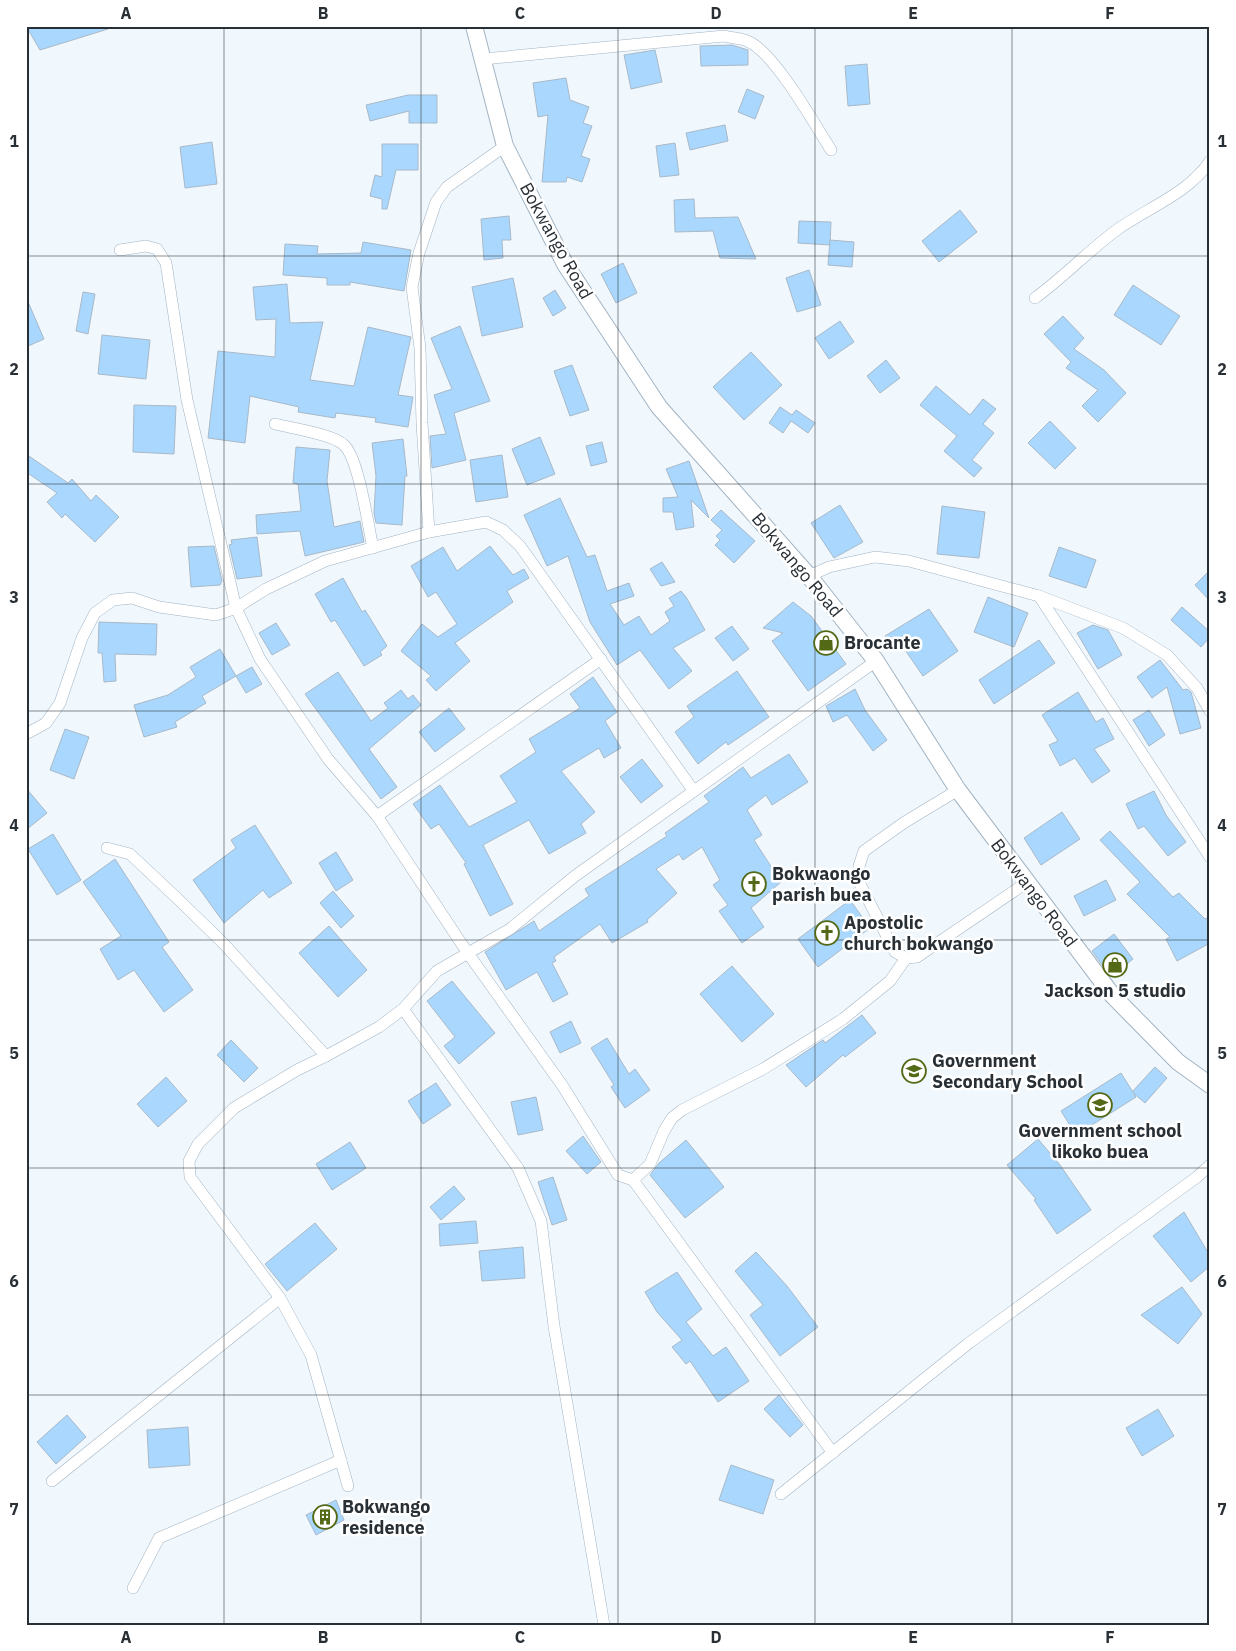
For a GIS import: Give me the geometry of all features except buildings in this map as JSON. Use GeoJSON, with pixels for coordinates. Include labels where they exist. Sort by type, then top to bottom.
{"type":"FeatureCollection","features":[{"type":"Feature","properties":{"kind":"street","name":"Bokwango Road"},"geometry":{"type":"LineString","coordinates":[[474,26],[505,146],[565,264],[659,407],[809,576],[876,661],[958,790],[1026,883],[1113,996],[1178,1062],[1210,1085]]}},
{"type":"Feature","properties":{"kind":"street"},"geometry":{"type":"LineString","coordinates":[[482,59],[724,36],[748,41],[764,53],[803,104],[831,150]]}},
{"type":"Feature","properties":{"kind":"street"},"geometry":{"type":"LineString","coordinates":[[430,532],[422,423],[420,348],[412,287],[419,253],[436,202],[447,187],[505,146]]}},
{"type":"Feature","properties":{"kind":"street"},"geometry":{"type":"LineString","coordinates":[[1035,298],[1057,282],[1117,230],[1200,176],[1210,161]]}},
{"type":"Feature","properties":{"kind":"street"},"geometry":{"type":"LineString","coordinates":[[120,250],[146,246],[157,249],[166,263],[187,400],[236,608],[260,658],[328,759],[376,816],[467,952],[562,1084],[618,1175],[633,1180],[833,1453]]}},
{"type":"Feature","properties":{"kind":"street"},"geometry":{"type":"LineString","coordinates":[[275,424],[330,438],[344,444],[353,458],[373,548]]}},
{"type":"Feature","properties":{"kind":"street"},"geometry":{"type":"LineString","coordinates":[[26,734],[46,723],[55,710],[60,702],[82,638],[95,613],[113,600],[132,598],[159,607],[216,615],[236,608],[266,589],[325,561],[430,532],[486,522],[503,530],[520,546],[693,790]]}},
{"type":"Feature","properties":{"kind":"street"},"geometry":{"type":"LineString","coordinates":[[809,576],[829,568],[875,558],[909,561],[1039,596],[1123,628],[1167,655],[1197,688],[1210,712]]}},
{"type":"Feature","properties":{"kind":"street"},"geometry":{"type":"LineString","coordinates":[[1039,596],[1210,857]]}},
{"type":"Feature","properties":{"kind":"street"},"geometry":{"type":"LineString","coordinates":[[376,816],[601,659]]}},
{"type":"Feature","properties":{"kind":"street"},"geometry":{"type":"LineString","coordinates":[[348,1486],[311,1355],[280,1298],[190,1177],[189,1161],[198,1144],[234,1108],[297,1070],[379,1027],[403,1009],[437,971],[467,952],[510,929],[576,876],[693,790],[876,661]]}},
{"type":"Feature","properties":{"kind":"street"},"geometry":{"type":"LineString","coordinates":[[958,790],[905,822],[864,851],[859,866],[860,884],[895,952],[906,958],[917,958],[1026,883]]}},
{"type":"Feature","properties":{"kind":"street"},"geometry":{"type":"LineString","coordinates":[[106,848],[130,854],[152,874],[224,944],[326,1056]]}},
{"type":"Feature","properties":{"kind":"street"},"geometry":{"type":"LineString","coordinates":[[633,1180],[650,1164],[664,1131],[677,1114],[763,1069],[843,1019],[890,980],[906,958]]}},
{"type":"Feature","properties":{"kind":"street"},"geometry":{"type":"LineString","coordinates":[[403,1009],[518,1168],[542,1220],[554,1326],[604,1625]]}},
{"type":"Feature","properties":{"kind":"street"},"geometry":{"type":"LineString","coordinates":[[781,1494],[969,1343],[1197,1177],[1210,1164]]}},
{"type":"Feature","properties":{"kind":"street"},"geometry":{"type":"LineString","coordinates":[[52,1481],[280,1298]]}},
{"type":"Feature","properties":{"kind":"street"},"geometry":{"type":"LineString","coordinates":[[133,1588],[159,1538],[341,1460]]}},
{"type":"Feature","properties":{"kind":"place","name":"Brocante"},"geometry":{"type":"Point","coordinates":[826,643]}},
{"type":"Feature","properties":{"kind":"place","name":"Bokwaongo parish buea"},"geometry":{"type":"Point","coordinates":[754,884]}},
{"type":"Feature","properties":{"kind":"place","name":"Apostolic church bokwango"},"geometry":{"type":"Point","coordinates":[827,933]}},
{"type":"Feature","properties":{"kind":"place","name":"Jackson 5 studio"},"geometry":{"type":"Point","coordinates":[1115,965]}},
{"type":"Feature","properties":{"kind":"place","name":"Government Secondary School"},"geometry":{"type":"Point","coordinates":[914,1071]}},
{"type":"Feature","properties":{"kind":"place","name":"Government school likoko buea"},"geometry":{"type":"Point","coordinates":[1100,1105]}},
{"type":"Feature","properties":{"kind":"place","name":"Bokwango residence"},"geometry":{"type":"Point","coordinates":[325,1517]}}]}
